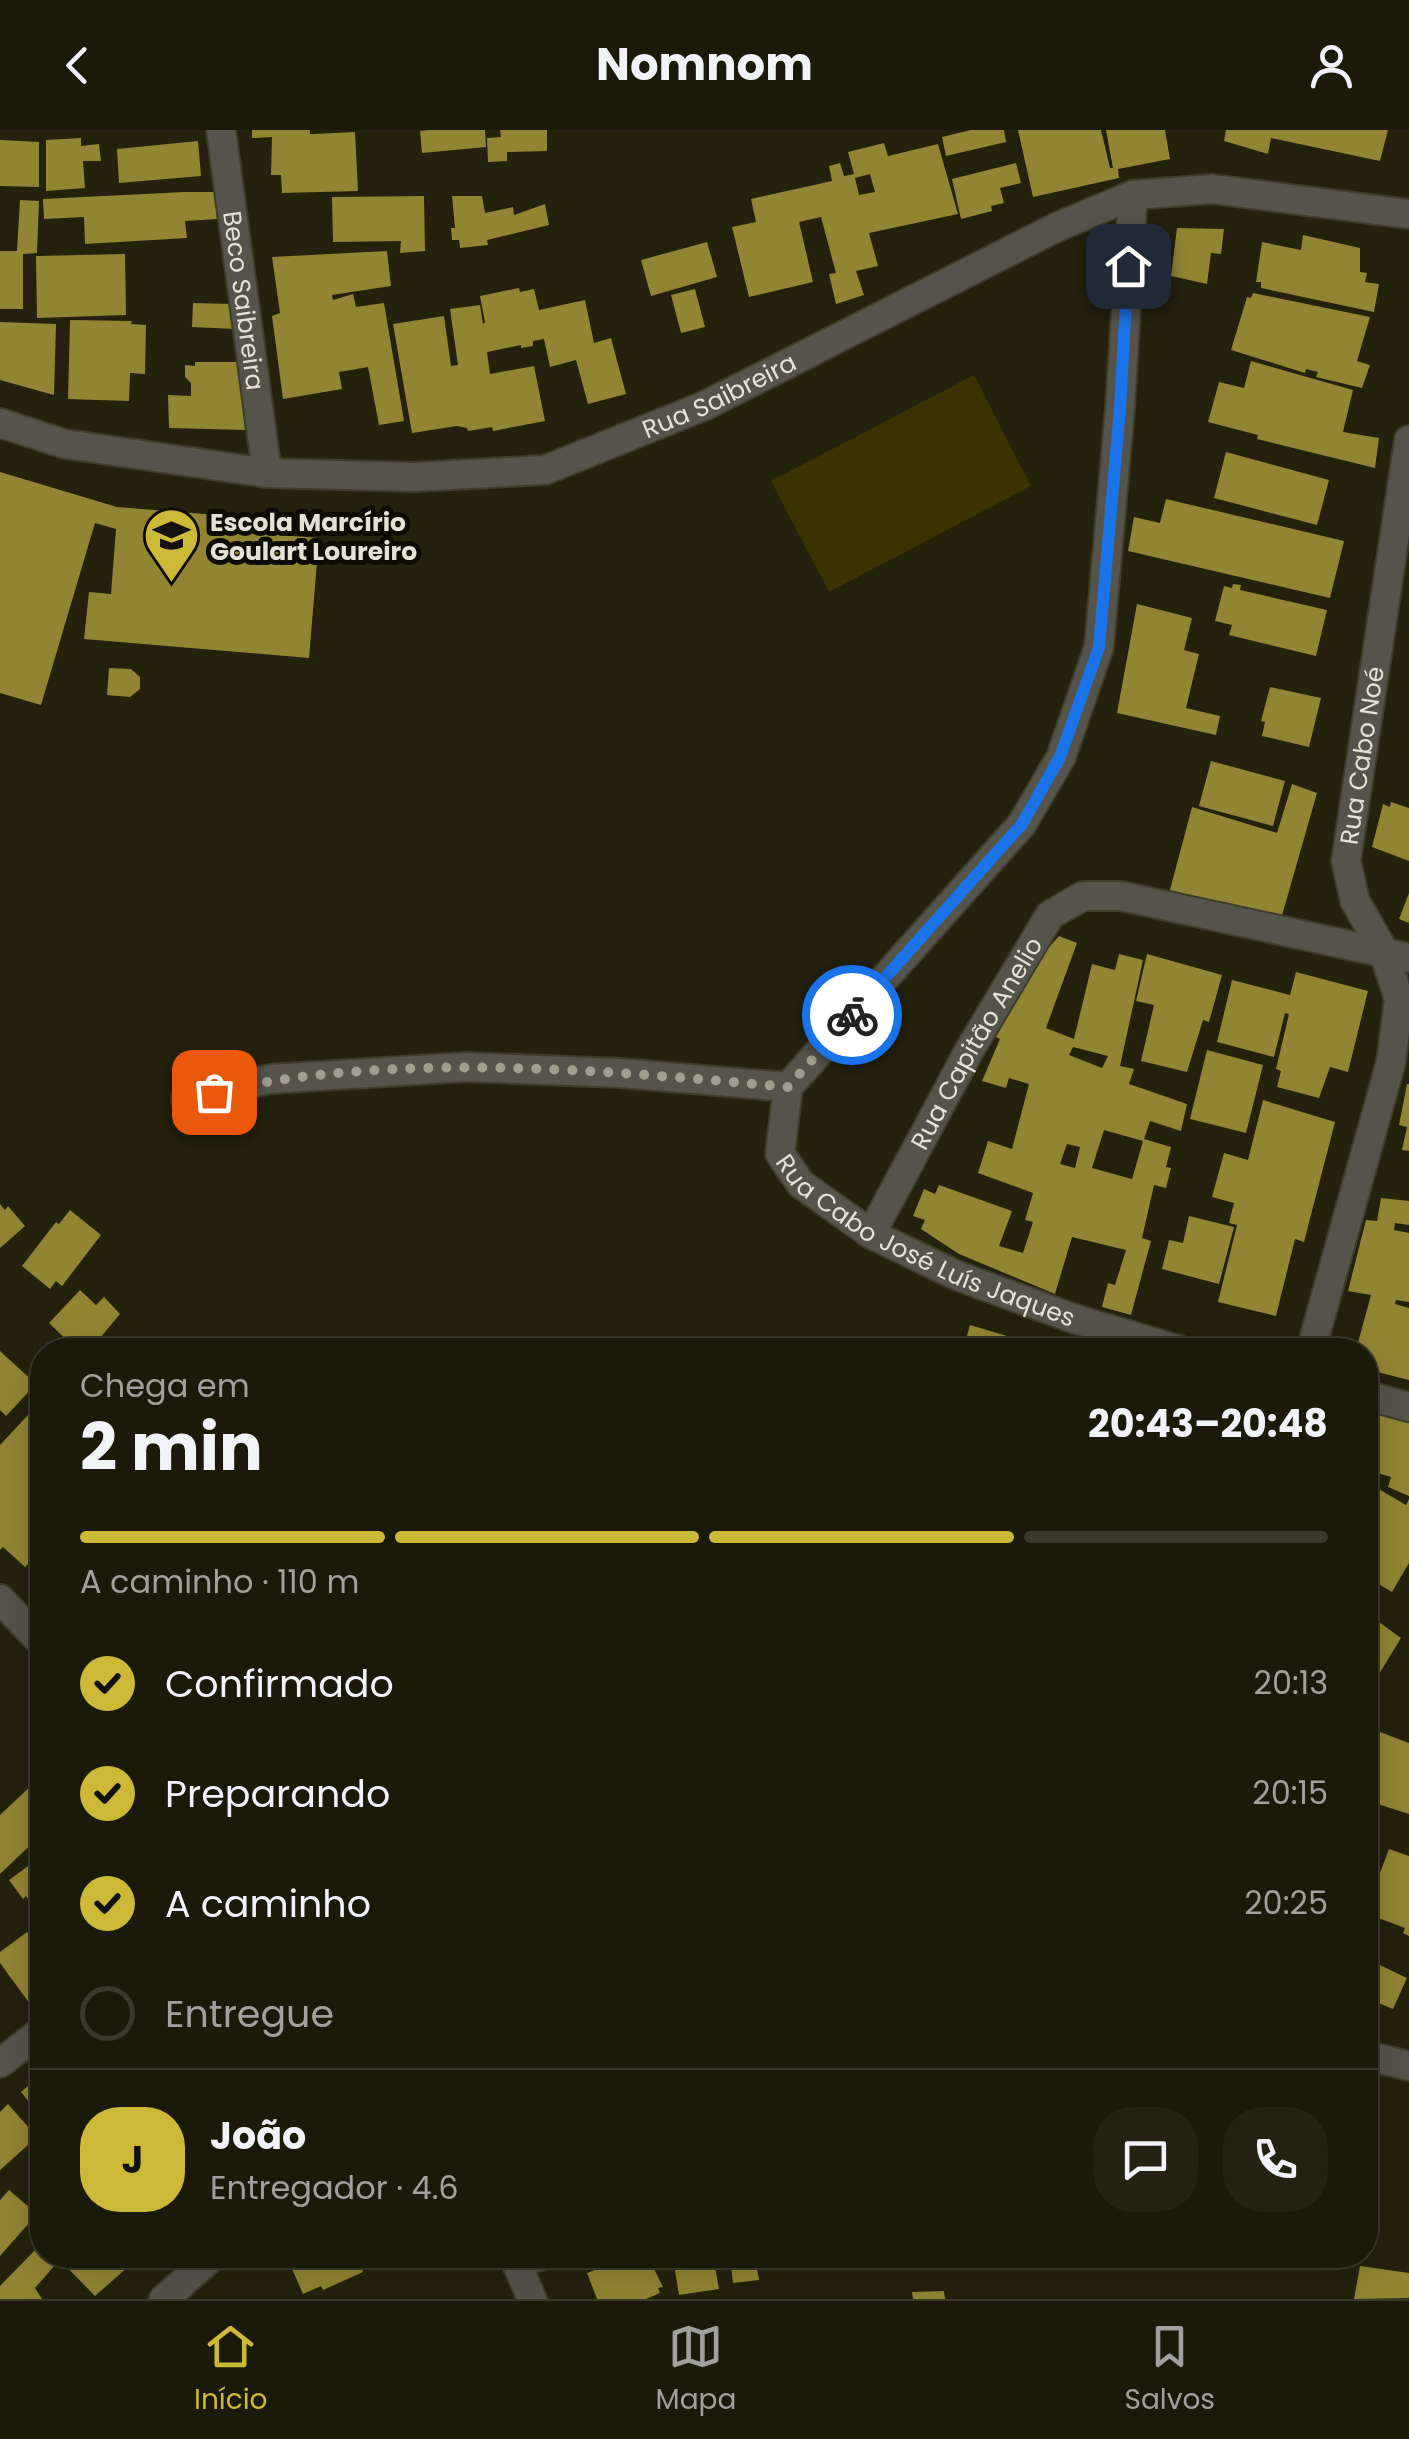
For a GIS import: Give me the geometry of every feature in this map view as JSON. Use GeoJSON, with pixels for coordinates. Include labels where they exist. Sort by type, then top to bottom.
{"type":"FeatureCollection","features":[{"type":"Feature","properties":{"kind":"street","name":"Beco Saibreira"},"geometry":{"type":"LineString","coordinates":[[222,130],[267,473]]}},
{"type":"Feature","properties":{"kind":"street","name":"Rua Saibreira"},"geometry":{"type":"LineString","coordinates":[[0,423],[65,444],[267,473],[416,476],[545,470],[704,406],[1055,228],[1133,195],[1212,189],[1409,214]]}},
{"type":"Feature","properties":{"kind":"street"},"geometry":{"type":"LineString","coordinates":[[186,1098],[270,1079],[466,1066],[620,1073],[788,1087],[1022,824],[1060,757],[1099,647],[1120,408],[1133,195]]}},
{"type":"Feature","properties":{"kind":"street","name":"Rua Cabo Noé"},"geometry":{"type":"LineString","coordinates":[[1314,1338],[1391,1062],[1398,998],[1396,954],[1355,901],[1346,861],[1409,440]]}},
{"type":"Feature","properties":{"kind":"street","name":"Rua Capitão Anelio"},"geometry":{"type":"LineString","coordinates":[[872,1234],[969,1051],[1050,916],[1083,896],[1121,896],[1396,954]]}},
{"type":"Feature","properties":{"kind":"street","name":"Rua Cabo José Luís Jaques"},"geometry":{"type":"LineString","coordinates":[[788,1087],[780,1154],[801,1184],[872,1234],[958,1276],[1139,1338]]}},
{"type":"Feature","properties":{"kind":"street"},"geometry":{"type":"LineString","coordinates":[[1378,1399],[1409,1407]]}},
{"type":"Feature","properties":{"kind":"street"},"geometry":{"type":"LineString","coordinates":[[0,1599],[30,1630]]}},
{"type":"Feature","properties":{"kind":"street"},"geometry":{"type":"LineString","coordinates":[[0,2063],[30,2040]]}},
{"type":"Feature","properties":{"kind":"street"},"geometry":{"type":"LineString","coordinates":[[1378,2058],[1409,2066]]}},
{"type":"Feature","properties":{"kind":"street"},"geometry":{"type":"LineString","coordinates":[[164,2299],[199,2268]]}},
{"type":"Feature","properties":{"kind":"street"},"geometry":{"type":"LineString","coordinates":[[526,2268],[532,2299]]}},
{"type":"Feature","properties":{"kind":"shaded area"},"geometry":{"type":"Polygon","coordinates":[[[974,375],[1031,486],[829,592],[771,481],[974,375]]]}},
{"type":"Feature","properties":{"kind":"building"},"geometry":{"type":"Polygon","coordinates":[[[252,130],[355,132],[358,191],[282,193],[281,175],[271,175],[272,137],[252,138],[252,130]]]}},
{"type":"Feature","properties":{"kind":"building"},"geometry":{"type":"Polygon","coordinates":[[[485,130],[486,147],[422,153],[420,131],[485,130]]]}},
{"type":"Feature","properties":{"kind":"building"},"geometry":{"type":"Polygon","coordinates":[[[500,130],[547,130],[547,151],[507,152],[507,161],[488,162],[487,138],[501,137],[500,130]]]}},
{"type":"Feature","properties":{"kind":"building"},"geometry":{"type":"Polygon","coordinates":[[[971,130],[1004,130],[1006,142],[946,156],[942,137],[971,130]]]}},
{"type":"Feature","properties":{"kind":"building"},"geometry":{"type":"Polygon","coordinates":[[[1018,130],[1101,130],[1113,168],[1106,130],[1165,130],[1170,159],[1118,169],[1119,178],[1033,197],[1018,130]]]}},
{"type":"Feature","properties":{"kind":"building"},"geometry":{"type":"Polygon","coordinates":[[[1226,130],[1388,130],[1380,161],[1271,138],[1268,154],[1224,141],[1226,130]]]}},
{"type":"Feature","properties":{"kind":"building"},"geometry":{"type":"Polygon","coordinates":[[[81,138],[81,146],[99,144],[101,161],[83,161],[85,188],[46,191],[46,140],[81,138]]]}},
{"type":"Feature","properties":{"kind":"building"},"geometry":{"type":"Polygon","coordinates":[[[0,140],[39,142],[39,187],[0,186],[0,140]]]}},
{"type":"Feature","properties":{"kind":"building"},"geometry":{"type":"Polygon","coordinates":[[[198,141],[201,176],[119,183],[117,149],[198,141]]]}},
{"type":"Feature","properties":{"kind":"building"},"geometry":{"type":"Polygon","coordinates":[[[884,143],[888,156],[938,144],[958,214],[869,233],[878,266],[856,271],[864,295],[836,304],[829,274],[836,273],[821,217],[799,222],[813,282],[749,297],[732,227],[756,222],[751,199],[832,181],[829,166],[840,163],[844,176],[854,174],[848,152],[884,143]],[[870,174],[855,178],[859,195],[875,192],[870,174]]]}},
{"type":"Feature","properties":{"kind":"building"},"geometry":{"type":"Polygon","coordinates":[[[1016,163],[1021,183],[1000,188],[1004,203],[991,206],[992,211],[961,219],[952,179],[1016,163]]]}},
{"type":"Feature","properties":{"kind":"building"},"geometry":{"type":"Polygon","coordinates":[[[215,192],[217,219],[185,221],[187,238],[85,244],[84,217],[44,219],[43,199],[215,192]]]}},
{"type":"Feature","properties":{"kind":"building"},"geometry":{"type":"Polygon","coordinates":[[[424,196],[425,251],[400,253],[401,241],[333,242],[332,197],[424,196]]]}},
{"type":"Feature","properties":{"kind":"building"},"geometry":{"type":"Polygon","coordinates":[[[452,196],[482,196],[485,213],[513,207],[514,215],[545,204],[549,225],[487,240],[488,245],[460,248],[459,240],[452,240],[452,196]]]}},
{"type":"Feature","properties":{"kind":"building"},"geometry":{"type":"Polygon","coordinates":[[[20,200],[39,201],[37,253],[23,254],[23,309],[0,309],[0,251],[17,251],[20,200]]]}},
{"type":"Feature","properties":{"kind":"building"},"geometry":{"type":"Polygon","coordinates":[[[1177,228],[1224,229],[1221,254],[1211,253],[1207,284],[1171,276],[1177,228]]]}},
{"type":"Feature","properties":{"kind":"building"},"geometry":{"type":"Polygon","coordinates":[[[1303,235],[1360,248],[1360,272],[1367,273],[1365,282],[1379,284],[1374,312],[1261,288],[1261,282],[1256,282],[1262,242],[1301,250],[1303,235]]]}},
{"type":"Feature","properties":{"kind":"building"},"geometry":{"type":"Polygon","coordinates":[[[707,242],[717,277],[651,296],[641,260],[707,242]]]}},
{"type":"Feature","properties":{"kind":"building"},"geometry":{"type":"Polygon","coordinates":[[[387,251],[391,286],[332,295],[333,300],[353,294],[356,307],[384,303],[404,421],[379,425],[368,367],[339,372],[342,389],[283,399],[272,316],[280,313],[272,257],[387,251]]]}},
{"type":"Feature","properties":{"kind":"building"},"geometry":{"type":"Polygon","coordinates":[[[125,254],[126,315],[37,318],[36,256],[125,254]]]}},
{"type":"Feature","properties":{"kind":"building"},"geometry":{"type":"Polygon","coordinates":[[[519,288],[520,292],[534,289],[539,310],[585,300],[594,343],[611,338],[626,394],[588,404],[576,360],[550,367],[544,339],[533,341],[533,346],[487,352],[490,374],[534,366],[545,421],[493,431],[492,427],[468,431],[457,426],[412,433],[393,324],[444,316],[451,366],[458,365],[450,309],[480,305],[483,324],[480,296],[519,288]]]}},
{"type":"Feature","properties":{"kind":"building"},"geometry":{"type":"Polygon","coordinates":[[[695,289],[705,327],[681,333],[671,295],[695,289]]]}},
{"type":"Feature","properties":{"kind":"building"},"geometry":{"type":"Polygon","coordinates":[[[1253,293],[1370,317],[1357,361],[1370,365],[1362,388],[1316,377],[1318,372],[1306,369],[1305,373],[1231,350],[1247,297],[1251,298],[1253,293]]]}},
{"type":"Feature","properties":{"kind":"building"},"geometry":{"type":"Polygon","coordinates":[[[193,303],[233,304],[235,329],[192,327],[193,303]]]}},
{"type":"Feature","properties":{"kind":"building"},"geometry":{"type":"Polygon","coordinates":[[[70,320],[132,321],[131,324],[146,325],[145,374],[130,373],[129,401],[68,399],[70,320]]]}},
{"type":"Feature","properties":{"kind":"building"},"geometry":{"type":"Polygon","coordinates":[[[0,322],[56,324],[54,395],[0,380],[0,322]]]}},
{"type":"Feature","properties":{"kind":"building"},"geometry":{"type":"Polygon","coordinates":[[[1251,361],[1353,390],[1343,432],[1379,438],[1375,468],[1257,439],[1258,435],[1208,422],[1219,382],[1244,388],[1251,361]]]}},
{"type":"Feature","properties":{"kind":"building"},"geometry":{"type":"Polygon","coordinates":[[[195,362],[238,362],[245,430],[169,428],[168,395],[191,396],[185,365],[195,366],[195,362]]]}},
{"type":"Feature","properties":{"kind":"building"},"geometry":{"type":"Polygon","coordinates":[[[1226,452],[1329,480],[1317,525],[1214,498],[1226,452]]]}},
{"type":"Feature","properties":{"kind":"building","name":"Escola Marcírio Goulart Loureiro"},"geometry":{"type":"Polygon","coordinates":[[[0,472],[117,507],[254,518],[253,533],[319,538],[309,658],[84,639],[89,592],[111,594],[116,529],[95,523],[41,705],[0,693],[0,472]]]}},
{"type":"Feature","properties":{"kind":"building"},"geometry":{"type":"Polygon","coordinates":[[[1166,499],[1344,541],[1330,598],[1128,551],[1134,517],[1160,523],[1166,499]]]}},
{"type":"Feature","properties":{"kind":"building"},"geometry":{"type":"Polygon","coordinates":[[[1233,584],[1241,585],[1240,590],[1327,610],[1316,656],[1229,635],[1232,625],[1215,621],[1224,586],[1232,588],[1233,584]]]}},
{"type":"Feature","properties":{"kind":"building"},"geometry":{"type":"Polygon","coordinates":[[[1137,604],[1192,618],[1184,650],[1199,654],[1186,708],[1220,716],[1216,735],[1117,713],[1137,604]]]}},
{"type":"Feature","properties":{"kind":"building"},"geometry":{"type":"Polygon","coordinates":[[[109,668],[131,669],[140,677],[140,689],[130,697],[107,695],[109,668]]]}},
{"type":"Feature","properties":{"kind":"building"},"geometry":{"type":"Polygon","coordinates":[[[1270,687],[1321,698],[1309,747],[1262,736],[1265,722],[1261,721],[1270,687]]]}},
{"type":"Feature","properties":{"kind":"building"},"geometry":{"type":"Polygon","coordinates":[[[1211,761],[1285,781],[1273,826],[1199,806],[1211,761]]]}},
{"type":"Feature","properties":{"kind":"building"},"geometry":{"type":"Polygon","coordinates":[[[1292,784],[1317,793],[1281,919],[1170,890],[1192,807],[1277,833],[1292,784]]]}},
{"type":"Feature","properties":{"kind":"building"},"geometry":{"type":"Polygon","coordinates":[[[1391,802],[1409,808],[1409,861],[1372,847],[1383,804],[1390,807],[1391,802]]]}},
{"type":"Feature","properties":{"kind":"building"},"geometry":{"type":"Polygon","coordinates":[[[1409,893],[1409,923],[1399,919],[1409,893]]]}},
{"type":"Feature","properties":{"kind":"building"},"geometry":{"type":"Polygon","coordinates":[[[1059,936],[1077,943],[1046,1028],[1074,1039],[1092,964],[1115,970],[1119,954],[1143,960],[1120,1066],[1134,1069],[1129,1084],[1187,1104],[1181,1131],[1150,1121],[1144,1139],[1171,1147],[1166,1167],[1171,1168],[1166,1188],[1154,1185],[1142,1238],[1151,1241],[1131,1315],[1102,1307],[1108,1283],[1115,1285],[1126,1250],[1072,1237],[1055,1294],[959,1254],[921,1229],[925,1220],[913,1216],[924,1189],[935,1194],[939,1185],[1012,1211],[999,1246],[1023,1253],[1033,1222],[1025,1220],[1033,1193],[978,1173],[988,1141],[1012,1149],[1029,1084],[1009,1078],[1006,1088],[982,1081],[1000,1039],[990,1034],[1036,962],[1059,936]],[[1073,1047],[1069,1055],[1102,1068],[1108,1056],[1073,1047]],[[1104,1130],[1092,1168],[1132,1179],[1143,1141],[1104,1130]],[[1067,1144],[1060,1164],[1075,1168],[1080,1147],[1067,1144]]]}},
{"type":"Feature","properties":{"kind":"building"},"geometry":{"type":"Polygon","coordinates":[[[1147,954],[1222,975],[1209,1022],[1203,1020],[1187,1072],[1141,1061],[1154,1005],[1136,1001],[1147,954]]]}},
{"type":"Feature","properties":{"kind":"building"},"geometry":{"type":"Polygon","coordinates":[[[1296,972],[1368,991],[1348,1072],[1330,1067],[1319,1098],[1277,1087],[1281,1071],[1276,1069],[1289,1014],[1285,1013],[1274,1057],[1217,1042],[1232,980],[1290,995],[1296,972]]]}},
{"type":"Feature","properties":{"kind":"building"},"geometry":{"type":"Polygon","coordinates":[[[1207,1050],[1263,1065],[1246,1133],[1190,1119],[1207,1050]]]}},
{"type":"Feature","properties":{"kind":"building"},"geometry":{"type":"Polygon","coordinates":[[[1407,1084],[1409,1151],[1402,1150],[1407,1127],[1399,1125],[1407,1084]]]}},
{"type":"Feature","properties":{"kind":"building"},"geometry":{"type":"Polygon","coordinates":[[[1263,1100],[1335,1122],[1304,1242],[1295,1239],[1276,1316],[1218,1302],[1237,1225],[1229,1223],[1234,1203],[1212,1197],[1224,1153],[1248,1160],[1263,1100]]]}},
{"type":"Feature","properties":{"kind":"building"},"geometry":{"type":"Polygon","coordinates":[[[1381,1198],[1409,1201],[1409,1225],[1395,1223],[1394,1230],[1409,1233],[1409,1302],[1396,1300],[1395,1304],[1409,1308],[1409,1380],[1378,1372],[1378,1338],[1359,1338],[1371,1295],[1348,1291],[1366,1220],[1377,1221],[1381,1198]]]}},
{"type":"Feature","properties":{"kind":"building"},"geometry":{"type":"Polygon","coordinates":[[[0,1204],[5,1210],[8,1206],[25,1226],[0,1248],[0,1204]]]}},
{"type":"Feature","properties":{"kind":"building"},"geometry":{"type":"Polygon","coordinates":[[[70,1210],[101,1235],[62,1286],[56,1281],[50,1289],[22,1266],[70,1210]]]}},
{"type":"Feature","properties":{"kind":"building"},"geometry":{"type":"Polygon","coordinates":[[[1189,1216],[1234,1227],[1219,1284],[1162,1269],[1169,1240],[1183,1243],[1189,1216]]]}},
{"type":"Feature","properties":{"kind":"building"},"geometry":{"type":"Polygon","coordinates":[[[80,1290],[96,1305],[104,1297],[120,1314],[100,1338],[65,1338],[49,1323],[80,1290]]]}},
{"type":"Feature","properties":{"kind":"building"},"geometry":{"type":"Polygon","coordinates":[[[970,1325],[1014,1338],[966,1338],[970,1325]]]}},
{"type":"Feature","properties":{"kind":"building"},"geometry":{"type":"Polygon","coordinates":[[[0,1351],[30,1378],[30,1390],[6,1416],[0,1410],[0,1351]]]}},
{"type":"Feature","properties":{"kind":"building"},"geometry":{"type":"Polygon","coordinates":[[[1378,1412],[1409,1423],[1409,1496],[1388,1487],[1391,1477],[1378,1473],[1378,1412]]]}},
{"type":"Feature","properties":{"kind":"building"},"geometry":{"type":"Polygon","coordinates":[[[30,1413],[30,1562],[25,1567],[3,1547],[0,1550],[0,1445],[30,1413]]]}},
{"type":"Feature","properties":{"kind":"building"},"geometry":{"type":"Polygon","coordinates":[[[1378,1489],[1406,1505],[1409,1499],[1409,1563],[1392,1592],[1378,1584],[1378,1489]]]}},
{"type":"Feature","properties":{"kind":"building"},"geometry":{"type":"Polygon","coordinates":[[[1378,1621],[1401,1638],[1378,1673],[1378,1621]]]}},
{"type":"Feature","properties":{"kind":"building"},"geometry":{"type":"Polygon","coordinates":[[[1378,1731],[1409,1743],[1409,1814],[1378,1804],[1378,1731]]]}},
{"type":"Feature","properties":{"kind":"building"},"geometry":{"type":"Polygon","coordinates":[[[30,1787],[30,1845],[0,1874],[0,1815],[30,1787]]]}},
{"type":"Feature","properties":{"kind":"building"},"geometry":{"type":"Polygon","coordinates":[[[1389,1849],[1409,1856],[1409,1936],[1403,1933],[1405,1928],[1378,1918],[1378,1878],[1389,1849]]]}},
{"type":"Feature","properties":{"kind":"building"},"geometry":{"type":"Polygon","coordinates":[[[30,1865],[30,1902],[26,1896],[23,1899],[9,1880],[30,1865]]]}},
{"type":"Feature","properties":{"kind":"building"},"geometry":{"type":"Polygon","coordinates":[[[27,1932],[30,1936],[30,2004],[0,1963],[0,1952],[27,1932]]]}},
{"type":"Feature","properties":{"kind":"building"},"geometry":{"type":"Polygon","coordinates":[[[1378,1964],[1407,1978],[1393,2009],[1378,2003],[1378,1964]]]}},
{"type":"Feature","properties":{"kind":"building"},"geometry":{"type":"Polygon","coordinates":[[[30,2084],[30,2103],[21,2092],[30,2084]]]}},
{"type":"Feature","properties":{"kind":"building"},"geometry":{"type":"Polygon","coordinates":[[[8,2104],[30,2129],[30,2143],[0,2170],[0,2112],[8,2104]]]}},
{"type":"Feature","properties":{"kind":"building"},"geometry":{"type":"Polygon","coordinates":[[[9,2190],[30,2208],[30,2222],[0,2256],[0,2200],[9,2190]]]}},
{"type":"Feature","properties":{"kind":"building"},"geometry":{"type":"Polygon","coordinates":[[[30,2255],[30,2268],[52,2268],[35,2288],[42,2299],[0,2299],[0,2286],[30,2255]]]}},
{"type":"Feature","properties":{"kind":"building"},"geometry":{"type":"Polygon","coordinates":[[[68,2268],[127,2268],[95,2296],[68,2268]]]}},
{"type":"Feature","properties":{"kind":"building"},"geometry":{"type":"Polygon","coordinates":[[[292,2268],[361,2268],[363,2272],[323,2290],[321,2286],[303,2294],[292,2268]]]}},
{"type":"Feature","properties":{"kind":"building"},"geometry":{"type":"Polygon","coordinates":[[[600,2268],[654,2268],[663,2287],[658,2288],[660,2293],[646,2299],[597,2299],[587,2273],[600,2268]]]}},
{"type":"Feature","properties":{"kind":"building"},"geometry":{"type":"Polygon","coordinates":[[[674,2268],[715,2268],[719,2289],[679,2295],[674,2268]]]}},
{"type":"Feature","properties":{"kind":"building"},"geometry":{"type":"Polygon","coordinates":[[[731,2268],[757,2268],[759,2280],[733,2283],[731,2268]]]}},
{"type":"Feature","properties":{"kind":"building"},"geometry":{"type":"Polygon","coordinates":[[[1360,2268],[1409,2273],[1409,2298],[1354,2299],[1360,2268]]]}},
{"type":"Feature","properties":{"kind":"building"},"geometry":{"type":"Polygon","coordinates":[[[944,2291],[945,2299],[913,2299],[912,2292],[944,2291]]]}},
{"type":"Feature","properties":{"kind":"way so far"},"geometry":{"type":"LineString","coordinates":[[214,1092],[270,1079],[466,1066],[620,1073],[788,1087],[852,1015]]}},
{"type":"Feature","properties":{"kind":"place","name":"Escola Marcírio Goulart Loureiro"},"geometry":{"type":"Point","coordinates":[171,585]}},
{"type":"Feature","properties":{"kind":"route"},"geometry":{"type":"LineString","coordinates":[[852,1015],[1022,824],[1060,757],[1099,647],[1128,266]]}}]}
